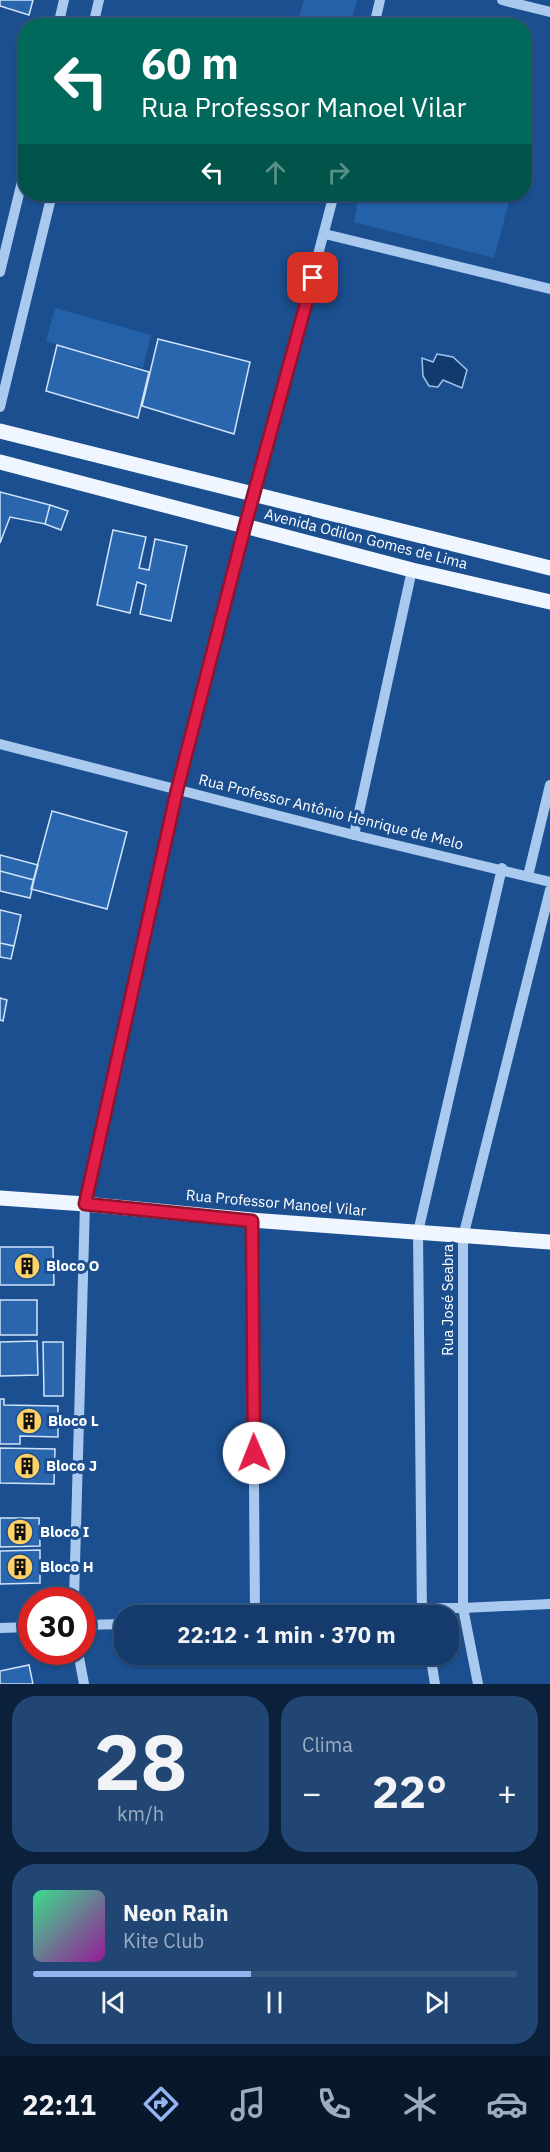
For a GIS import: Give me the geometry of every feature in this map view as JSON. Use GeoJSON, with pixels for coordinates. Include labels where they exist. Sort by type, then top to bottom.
{"type":"FeatureCollection","features":[{"type":"Feature","properties":{"kind":"main road","name":"Avenida Odilon Gomes de Lima"},"geometry":{"type":"LineString","coordinates":[[0,431],[550,568]]}},
{"type":"Feature","properties":{"kind":"main road","name":"Avenida Odilon Gomes de Lima"},"geometry":{"type":"LineString","coordinates":[[0,462],[412,570],[550,602]]}},
{"type":"Feature","properties":{"kind":"main road","name":"Rua Professor Manoel Vilar"},"geometry":{"type":"LineString","coordinates":[[0,1198],[252,1221],[550,1242]]}},
{"type":"Feature","properties":{"kind":"street"},"geometry":{"type":"LineString","coordinates":[[60,18],[64,0]]}},
{"type":"Feature","properties":{"kind":"street"},"geometry":{"type":"LineString","coordinates":[[95,18],[99,0]]}},
{"type":"Feature","properties":{"kind":"street"},"geometry":{"type":"LineString","coordinates":[[376,18],[380,0]]}},
{"type":"Feature","properties":{"kind":"street"},"geometry":{"type":"LineString","coordinates":[[502,0],[550,12]]}},
{"type":"Feature","properties":{"kind":"street"},"geometry":{"type":"LineString","coordinates":[[0,272],[18,198]]}},
{"type":"Feature","properties":{"kind":"street"},"geometry":{"type":"LineString","coordinates":[[0,407],[50,201]]}},
{"type":"Feature","properties":{"kind":"street"},"geometry":{"type":"LineString","coordinates":[[74,1587],[85,1204],[177,790],[332,201]]}},
{"type":"Feature","properties":{"kind":"street"},"geometry":{"type":"LineString","coordinates":[[325,234],[550,289]]}},
{"type":"Feature","properties":{"kind":"street"},"geometry":{"type":"LineString","coordinates":[[354,835],[412,570]]}},
{"type":"Feature","properties":{"kind":"street","name":"Rua Professor Antônio Henrique de Melo"},"geometry":{"type":"LineString","coordinates":[[0,744],[354,835],[502,868],[550,882]]}},
{"type":"Feature","properties":{"kind":"street"},"geometry":{"type":"LineString","coordinates":[[528,876],[550,785]]}},
{"type":"Feature","properties":{"kind":"street","name":"Rua José Seabra"},"geometry":{"type":"LineString","coordinates":[[421,1605],[418,1232],[502,868]]}},
{"type":"Feature","properties":{"kind":"street","name":"Rua José Seabra"},"geometry":{"type":"LineString","coordinates":[[478,1684],[463,1608],[463,1236],[550,890]]}},
{"type":"Feature","properties":{"kind":"street"},"geometry":{"type":"LineString","coordinates":[[252,1221],[255,1605]]}},
{"type":"Feature","properties":{"kind":"street"},"geometry":{"type":"LineString","coordinates":[[459,1608],[550,1604]]}},
{"type":"Feature","properties":{"kind":"street"},"geometry":{"type":"LineString","coordinates":[[96,1625],[114,1624]]}},
{"type":"Feature","properties":{"kind":"street"},"geometry":{"type":"LineString","coordinates":[[0,1628],[18,1627]]}},
{"type":"Feature","properties":{"kind":"street"},"geometry":{"type":"LineString","coordinates":[[80,1665],[84,1684]]}},
{"type":"Feature","properties":{"kind":"street"},"geometry":{"type":"LineString","coordinates":[[432,1665],[435,1684]]}},
{"type":"Feature","properties":{"kind":"shaded area"},"geometry":{"type":"Polygon","coordinates":[[[304,0],[357,0],[352,18],[299,18],[304,0]]]}},
{"type":"Feature","properties":{"kind":"shaded area"},"geometry":{"type":"Polygon","coordinates":[[[358,201],[509,201],[494,258],[354,222],[358,201]]]}},
{"type":"Feature","properties":{"kind":"shaded area"},"geometry":{"type":"Polygon","coordinates":[[[55,308],[151,335],[143,368],[46,341],[55,308]]]}},
{"type":"Feature","properties":{"kind":"shaded area"},"geometry":{"type":"Polygon","coordinates":[[[437,354],[453,357],[467,370],[462,388],[443,380],[438,387],[429,386],[423,376],[422,358],[433,362],[437,354]]]}},
{"type":"Feature","properties":{"kind":"building"},"geometry":{"type":"Polygon","coordinates":[[[0,0],[33,0],[29,15],[0,6],[0,0]]]}},
{"type":"Feature","properties":{"kind":"building"},"geometry":{"type":"Polygon","coordinates":[[[158,339],[250,362],[234,434],[142,406],[158,339]]]}},
{"type":"Feature","properties":{"kind":"building"},"geometry":{"type":"Polygon","coordinates":[[[57,345],[149,372],[138,418],[46,391],[57,345]]]}},
{"type":"Feature","properties":{"kind":"building"},"geometry":{"type":"Polygon","coordinates":[[[0,492],[50,505],[45,524],[10,517],[0,543],[0,492]]]}},
{"type":"Feature","properties":{"kind":"building"},"geometry":{"type":"Polygon","coordinates":[[[50,505],[68,511],[61,530],[45,524],[50,505]]]}},
{"type":"Feature","properties":{"kind":"building"},"geometry":{"type":"Polygon","coordinates":[[[113,530],[146,537],[139,568],[149,570],[155,539],[187,546],[171,621],[140,614],[146,585],[137,582],[130,613],[97,605],[113,530]]]}},
{"type":"Feature","properties":{"kind":"building"},"geometry":{"type":"Polygon","coordinates":[[[52,811],[127,832],[107,909],[31,889],[52,811]]]}},
{"type":"Feature","properties":{"kind":"building"},"geometry":{"type":"Polygon","coordinates":[[[0,855],[38,865],[34,880],[0,871],[0,855]]]}},
{"type":"Feature","properties":{"kind":"building"},"geometry":{"type":"Polygon","coordinates":[[[0,871],[34,880],[30,898],[0,891],[0,871]]]}},
{"type":"Feature","properties":{"kind":"building"},"geometry":{"type":"Polygon","coordinates":[[[0,910],[21,915],[14,946],[0,943],[0,910]]]}},
{"type":"Feature","properties":{"kind":"building"},"geometry":{"type":"Polygon","coordinates":[[[0,943],[14,946],[11,959],[0,957],[0,943]]]}},
{"type":"Feature","properties":{"kind":"building"},"geometry":{"type":"Polygon","coordinates":[[[0,998],[7,1000],[3,1021],[0,1020],[0,998]]]}},
{"type":"Feature","properties":{"kind":"building","name":"Bloco O"},"geometry":{"type":"Polygon","coordinates":[[[0,1247],[53,1247],[54,1285],[0,1285],[0,1247]]]}},
{"type":"Feature","properties":{"kind":"building"},"geometry":{"type":"Polygon","coordinates":[[[0,1300],[37,1300],[37,1335],[0,1335],[0,1300]]]}},
{"type":"Feature","properties":{"kind":"building"},"geometry":{"type":"Polygon","coordinates":[[[37,1341],[38,1375],[0,1376],[0,1342],[37,1341]]]}},
{"type":"Feature","properties":{"kind":"building"},"geometry":{"type":"Polygon","coordinates":[[[43,1342],[63,1342],[63,1396],[44,1396],[43,1342]]]}},
{"type":"Feature","properties":{"kind":"building","name":"Bloco L"},"geometry":{"type":"Polygon","coordinates":[[[0,1399],[4,1399],[4,1405],[58,1406],[58,1437],[20,1436],[20,1444],[0,1444],[0,1399]]]}},
{"type":"Feature","properties":{"kind":"building","name":"Bloco J"},"geometry":{"type":"Polygon","coordinates":[[[0,1448],[55,1449],[54,1484],[0,1483],[0,1448]]]}},
{"type":"Feature","properties":{"kind":"building","name":"Bloco I"},"geometry":{"type":"Polygon","coordinates":[[[0,1518],[39,1518],[40,1546],[0,1547],[0,1518]]]}},
{"type":"Feature","properties":{"kind":"building","name":"Bloco H"},"geometry":{"type":"Polygon","coordinates":[[[40,1550],[40,1583],[0,1584],[0,1551],[40,1550]]]}},
{"type":"Feature","properties":{"kind":"building"},"geometry":{"type":"Polygon","coordinates":[[[29,1665],[33,1684],[0,1684],[0,1671],[29,1665]]]}},
{"type":"Feature","properties":{"kind":"place","name":"Bloco O"},"geometry":{"type":"Point","coordinates":[27,1266]}},
{"type":"Feature","properties":{"kind":"place","name":"Bloco L"},"geometry":{"type":"Point","coordinates":[29,1421]}},
{"type":"Feature","properties":{"kind":"place","name":"Bloco J"},"geometry":{"type":"Point","coordinates":[27,1466]}},
{"type":"Feature","properties":{"kind":"place","name":"Bloco I"},"geometry":{"type":"Point","coordinates":[20,1532]}},
{"type":"Feature","properties":{"kind":"place","name":"Bloco H"},"geometry":{"type":"Point","coordinates":[20,1567]}},
{"type":"Feature","properties":{"kind":"route"},"geometry":{"type":"LineString","coordinates":[[254,1453],[252,1221],[85,1204],[177,790],[245,526],[313,278]]}}]}
